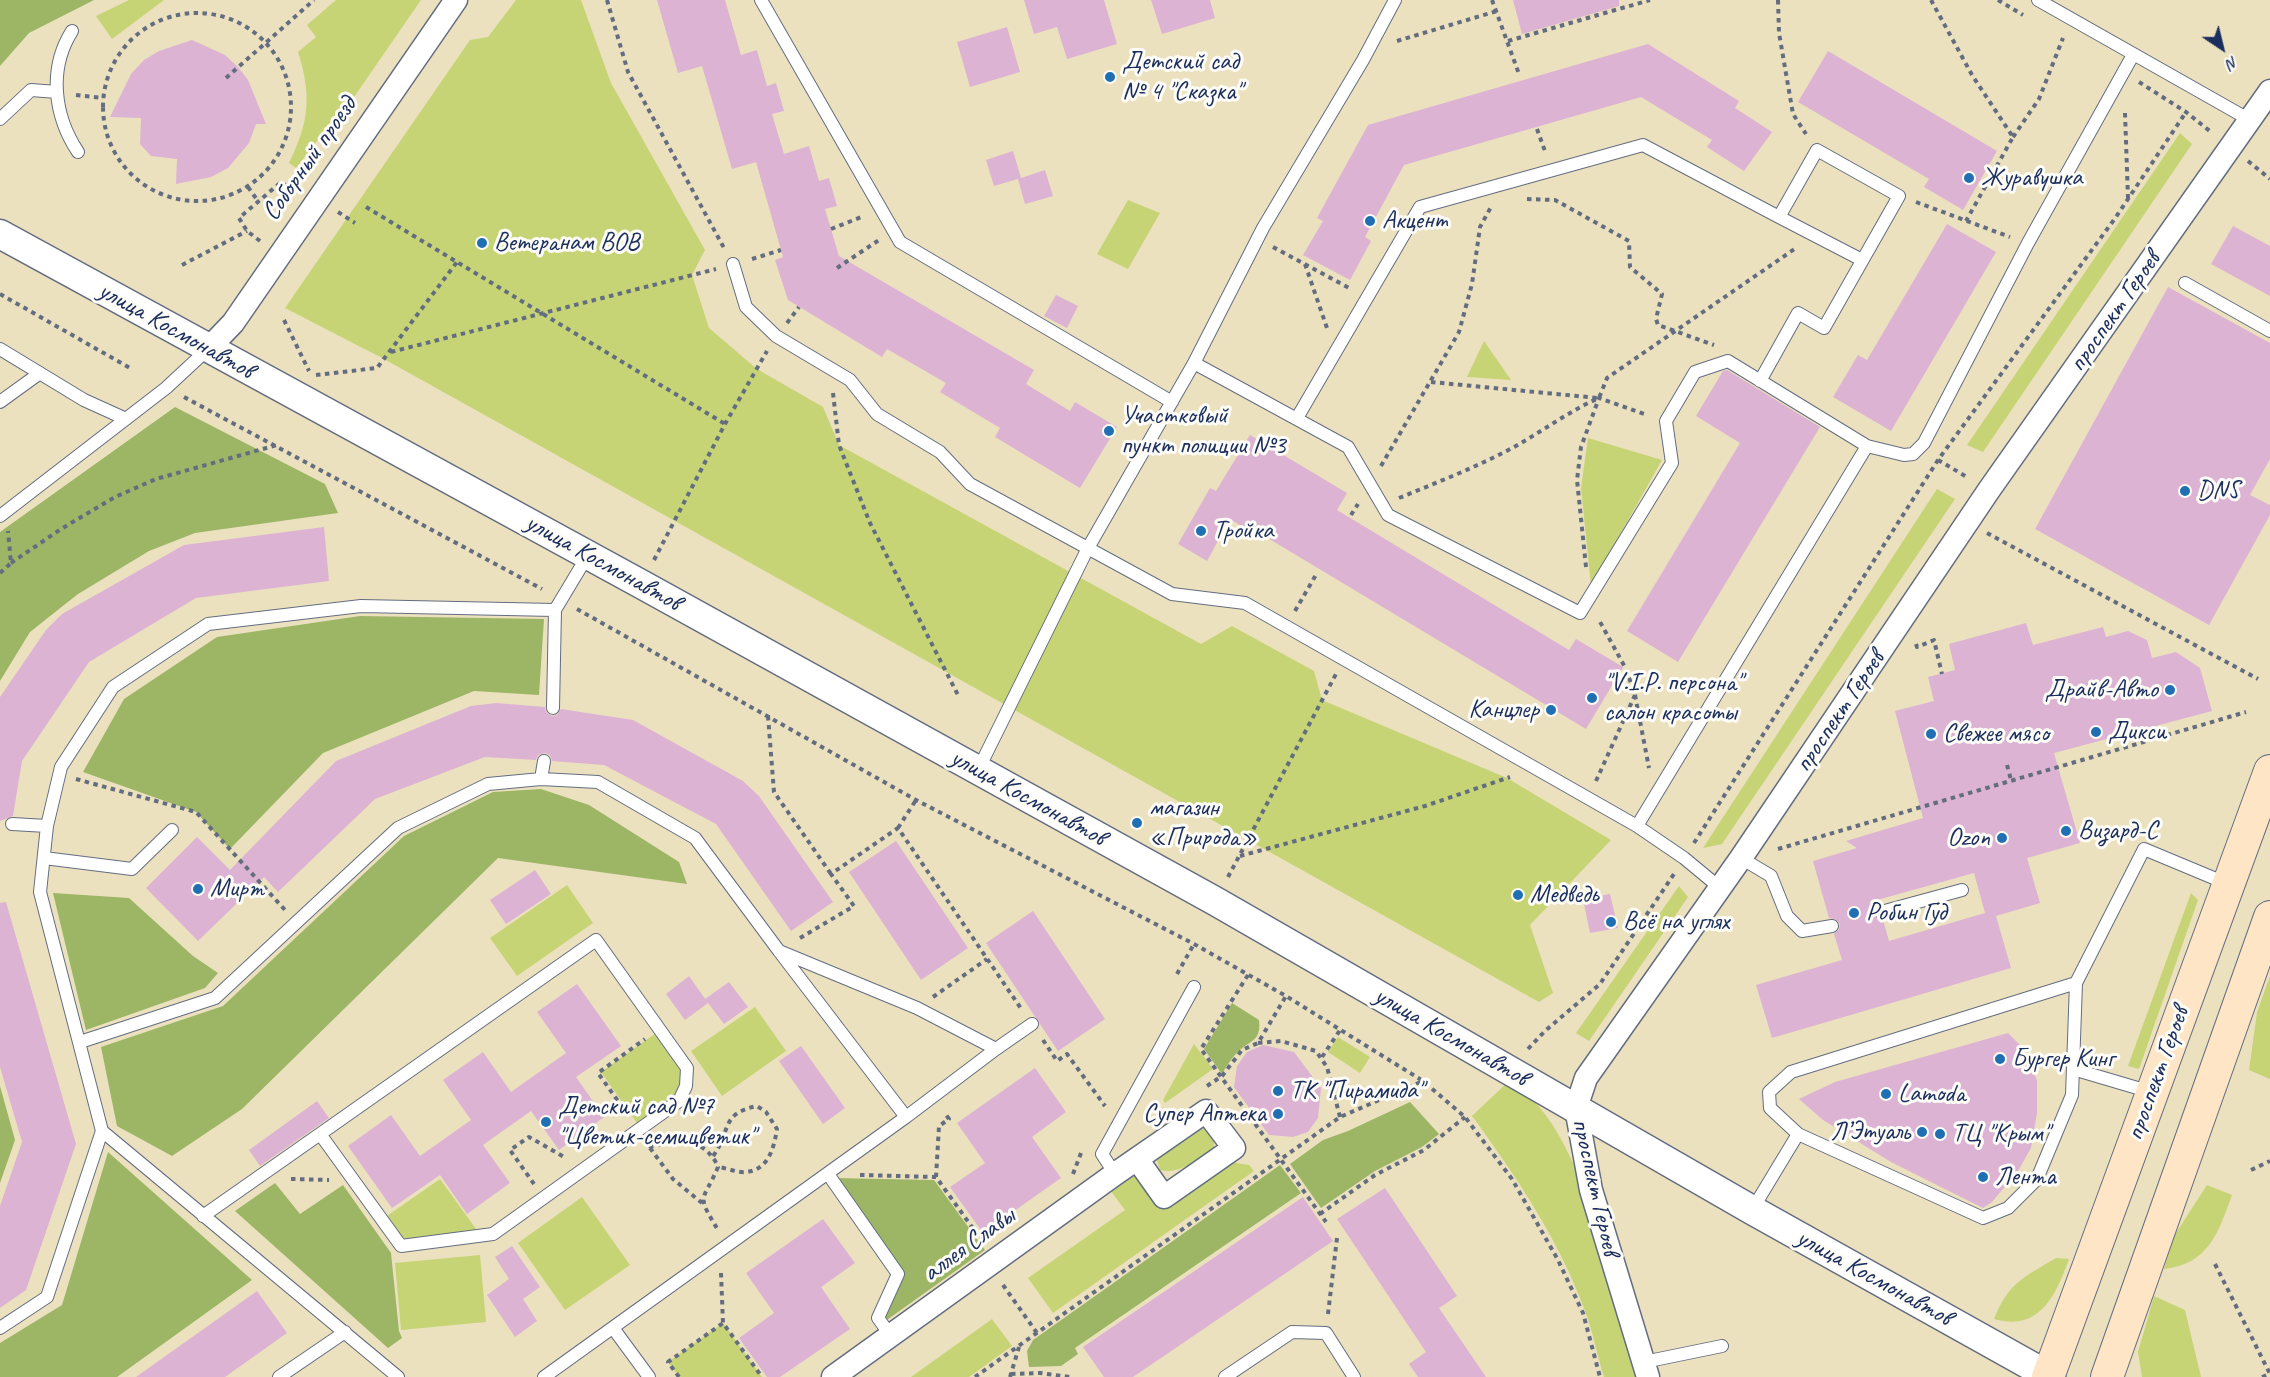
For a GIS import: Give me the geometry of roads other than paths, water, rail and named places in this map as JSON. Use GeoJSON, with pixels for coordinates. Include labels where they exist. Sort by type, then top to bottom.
{"type":"FeatureCollection","features":[{"type":"Feature","properties":{"kind":"main road","name":"проспект Героев"},"geometry":{"type":"LineString","coordinates":[[2049,1376],[2270,771]]}},
{"type":"Feature","properties":{"kind":"main road","name":"проспект Героев"},"geometry":{"type":"LineString","coordinates":[[2107,1377],[2270,917]]}},
{"type":"Feature","properties":{"kind":"street","name":"Соборный проезд"},"geometry":{"type":"LineString","coordinates":[[208,349],[233,323],[456,0]]}},
{"type":"Feature","properties":{"kind":"street","name":"проспект Героев"},"geometry":{"type":"LineString","coordinates":[[1646,1369],[1591,1191],[1576,1108],[1586,1078],[1719,887],[1742,858],[1989,490],[2270,91]]}},
{"type":"Feature","properties":{"kind":"street","name":"улица Космонавтов"},"geometry":{"type":"LineString","coordinates":[[0,234],[1215,901],[1752,1210],[2049,1376]]}},
{"type":"Feature","properties":{"kind":"street","name":"аллея Славы"},"geometry":{"type":"LineString","coordinates":[[833,1377],[1137,1159]]}},
{"type":"Feature","properties":{"kind":"lane"},"geometry":{"type":"LineString","coordinates":[[761,0],[900,242],[1172,402]]}},
{"type":"Feature","properties":{"kind":"lane"},"geometry":{"type":"LineString","coordinates":[[978,770],[1088,548],[1194,363],[1263,228],[1364,60],[1395,0]]}},
{"type":"Feature","properties":{"kind":"lane"},"geometry":{"type":"LineString","coordinates":[[2038,0],[2250,120]]}},
{"type":"Feature","properties":{"kind":"lane"},"geometry":{"type":"LineString","coordinates":[[72,31],[57,62],[57,92],[64,124],[78,153]]}},
{"type":"Feature","properties":{"kind":"lane"},"geometry":{"type":"LineString","coordinates":[[1194,363],[1348,447],[1388,515],[1580,613],[1672,462],[1665,421],[1695,372],[1728,361],[1867,446],[1904,455],[1913,454],[1924,443],[2028,243],[2133,55]]}},
{"type":"Feature","properties":{"kind":"lane"},"geometry":{"type":"LineString","coordinates":[[0,119],[31,90],[57,92]]}},
{"type":"Feature","properties":{"kind":"lane"},"geometry":{"type":"LineString","coordinates":[[1296,418],[1420,207],[1643,145],[1862,260]]}},
{"type":"Feature","properties":{"kind":"lane"},"geometry":{"type":"LineString","coordinates":[[1760,381],[1798,312],[1824,328],[1899,196],[1817,150],[1779,217]]}},
{"type":"Feature","properties":{"kind":"lane"},"geometry":{"type":"LineString","coordinates":[[733,264],[746,307],[776,336],[850,380],[878,414],[940,452],[970,484],[1172,594],[1245,603],[1637,826],[1684,858],[1719,887]]}},
{"type":"Feature","properties":{"kind":"lane"},"geometry":{"type":"LineString","coordinates":[[2185,283],[2270,331]]}},
{"type":"Feature","properties":{"kind":"lane"},"geometry":{"type":"LineString","coordinates":[[0,349],[84,400],[126,419]]}},
{"type":"Feature","properties":{"kind":"lane"},"geometry":{"type":"LineString","coordinates":[[3,514],[166,388],[208,349]]}},
{"type":"Feature","properties":{"kind":"lane"},"geometry":{"type":"LineString","coordinates":[[0,402],[40,373]]}},
{"type":"Feature","properties":{"kind":"lane"},"geometry":{"type":"LineString","coordinates":[[1637,826],[1867,446]]}},
{"type":"Feature","properties":{"kind":"lane"},"geometry":{"type":"LineString","coordinates":[[553,708],[559,606],[588,555]]}},
{"type":"Feature","properties":{"kind":"lane"},"geometry":{"type":"LineString","coordinates":[[0,1328],[48,1297],[102,1131],[40,892],[47,826],[61,766],[113,687],[208,624],[361,606],[559,606]]}},
{"type":"Feature","properties":{"kind":"lane"},"geometry":{"type":"LineString","coordinates":[[541,779],[544,760]]}},
{"type":"Feature","properties":{"kind":"lane"},"geometry":{"type":"LineString","coordinates":[[80,1042],[215,998],[398,828],[488,784],[541,779],[598,782],[695,838],[906,1117]]}},
{"type":"Feature","properties":{"kind":"lane"},"geometry":{"type":"LineString","coordinates":[[12,824],[47,826]]}},
{"type":"Feature","properties":{"kind":"lane"},"geometry":{"type":"LineString","coordinates":[[44,858],[132,869],[172,831]]}},
{"type":"Feature","properties":{"kind":"lane"},"geometry":{"type":"LineString","coordinates":[[2076,983],[1791,1072],[1769,1092],[1770,1108],[1798,1134],[1983,1218],[2008,1208],[2037,1179],[2072,1095],[2076,983],[2144,849],[2228,884]]}},
{"type":"Feature","properties":{"kind":"lane"},"geometry":{"type":"LineString","coordinates":[[1742,858],[1771,876],[1787,916],[1802,931],[1832,926]]}},
{"type":"Feature","properties":{"kind":"lane"},"geometry":{"type":"LineString","coordinates":[[1881,912],[1962,890]]}},
{"type":"Feature","properties":{"kind":"lane"},"geometry":{"type":"LineString","coordinates":[[203,1216],[596,940],[687,1068],[686,1086],[679,1101],[493,1233],[401,1246],[320,1134]]}},
{"type":"Feature","properties":{"kind":"lane"},"geometry":{"type":"LineString","coordinates":[[779,951],[917,1008],[996,1049]]}},
{"type":"Feature","properties":{"kind":"lane"},"geometry":{"type":"LineString","coordinates":[[1115,1174],[1102,1154],[1194,987]]}},
{"type":"Feature","properties":{"kind":"lane"},"geometry":{"type":"LineString","coordinates":[[544,1377],[828,1174],[1032,1024]]}},
{"type":"Feature","properties":{"kind":"lane"},"geometry":{"type":"LineString","coordinates":[[2073,1069],[2152,1092]]}},
{"type":"Feature","properties":{"kind":"lane"},"geometry":{"type":"LineString","coordinates":[[102,1131],[398,1377]]}},
{"type":"Feature","properties":{"kind":"lane"},"geometry":{"type":"LineString","coordinates":[[1752,1210],[1798,1134]]}},
{"type":"Feature","properties":{"kind":"lane"},"geometry":{"type":"LineString","coordinates":[[828,1174],[898,1274],[878,1318],[891,1336]]}},
{"type":"Feature","properties":{"kind":"lane"},"geometry":{"type":"LineString","coordinates":[[613,1328],[649,1377]]}},
{"type":"Feature","properties":{"kind":"lane"},"geometry":{"type":"LineString","coordinates":[[279,1377],[345,1332]]}},
{"type":"Feature","properties":{"kind":"lane"},"geometry":{"type":"LineString","coordinates":[[1225,1377],[1292,1332],[1326,1333],[1354,1377]]}},
{"type":"Feature","properties":{"kind":"lane"},"geometry":{"type":"LineString","coordinates":[[1646,1369],[1722,1346]]}},
{"type":"Feature","properties":{"kind":"place","name":"Детский сад № 4 \"Сказка\""},"geometry":{"type":"Point","coordinates":[1110,77]}},
{"type":"Feature","properties":{"kind":"place","name":"Журавушка"},"geometry":{"type":"Point","coordinates":[1969,178]}},
{"type":"Feature","properties":{"kind":"place","name":"Акцент"},"geometry":{"type":"Point","coordinates":[1370,221]}},
{"type":"Feature","properties":{"kind":"place","name":"Ветеранам ВОВ"},"geometry":{"type":"Point","coordinates":[482,243]}},
{"type":"Feature","properties":{"kind":"place","name":"Участковый пункт полиции №3"},"geometry":{"type":"Point","coordinates":[1109,431]}},
{"type":"Feature","properties":{"kind":"place","name":"DNS"},"geometry":{"type":"Point","coordinates":[2185,491]}},
{"type":"Feature","properties":{"kind":"place","name":"Тройка"},"geometry":{"type":"Point","coordinates":[1201,531]}},
{"type":"Feature","properties":{"kind":"place","name":"Драйв-Авто"},"geometry":{"type":"Point","coordinates":[2170,690]}},
{"type":"Feature","properties":{"kind":"place","name":"\"V.I.P. персона\" cалон красоты"},"geometry":{"type":"Point","coordinates":[1592,698]}},
{"type":"Feature","properties":{"kind":"place","name":"Канцлер"},"geometry":{"type":"Point","coordinates":[1551,710]}},
{"type":"Feature","properties":{"kind":"place","name":"Дикси"},"geometry":{"type":"Point","coordinates":[2096,732]}},
{"type":"Feature","properties":{"kind":"place","name":"Свежее мясо"},"geometry":{"type":"Point","coordinates":[1931,734]}},
{"type":"Feature","properties":{"kind":"place","name":"магазин «Природа»"},"geometry":{"type":"Point","coordinates":[1137,823]}},
{"type":"Feature","properties":{"kind":"place","name":"Визард-С"},"geometry":{"type":"Point","coordinates":[2066,831]}},
{"type":"Feature","properties":{"kind":"place","name":"Ozon"},"geometry":{"type":"Point","coordinates":[2002,838]}},
{"type":"Feature","properties":{"kind":"place","name":"Мирт"},"geometry":{"type":"Point","coordinates":[198,889]}},
{"type":"Feature","properties":{"kind":"place","name":"Медведь"},"geometry":{"type":"Point","coordinates":[1518,895]}},
{"type":"Feature","properties":{"kind":"place","name":"Робин Гуд"},"geometry":{"type":"Point","coordinates":[1854,913]}},
{"type":"Feature","properties":{"kind":"place","name":"Всё на углях"},"geometry":{"type":"Point","coordinates":[1611,922]}},
{"type":"Feature","properties":{"kind":"place","name":"Бургер Кинг"},"geometry":{"type":"Point","coordinates":[2000,1059]}},
{"type":"Feature","properties":{"kind":"place","name":"ТК \"Пирамида\""},"geometry":{"type":"Point","coordinates":[1278,1091]}},
{"type":"Feature","properties":{"kind":"place","name":"Lamoda"},"geometry":{"type":"Point","coordinates":[1886,1094]}},
{"type":"Feature","properties":{"kind":"place","name":"Супер Аптека"},"geometry":{"type":"Point","coordinates":[1278,1114]}},
{"type":"Feature","properties":{"kind":"place","name":"Детский сад №7 \"Цветик-семицветик\""},"geometry":{"type":"Point","coordinates":[546,1122]}},
{"type":"Feature","properties":{"kind":"place","name":"Л’Этуаль"},"geometry":{"type":"Point","coordinates":[1922,1132]}},
{"type":"Feature","properties":{"kind":"place","name":"ТЦ \"Крым\""},"geometry":{"type":"Point","coordinates":[1940,1134]}},
{"type":"Feature","properties":{"kind":"place","name":"Лента"},"geometry":{"type":"Point","coordinates":[1983,1177]}}]}
